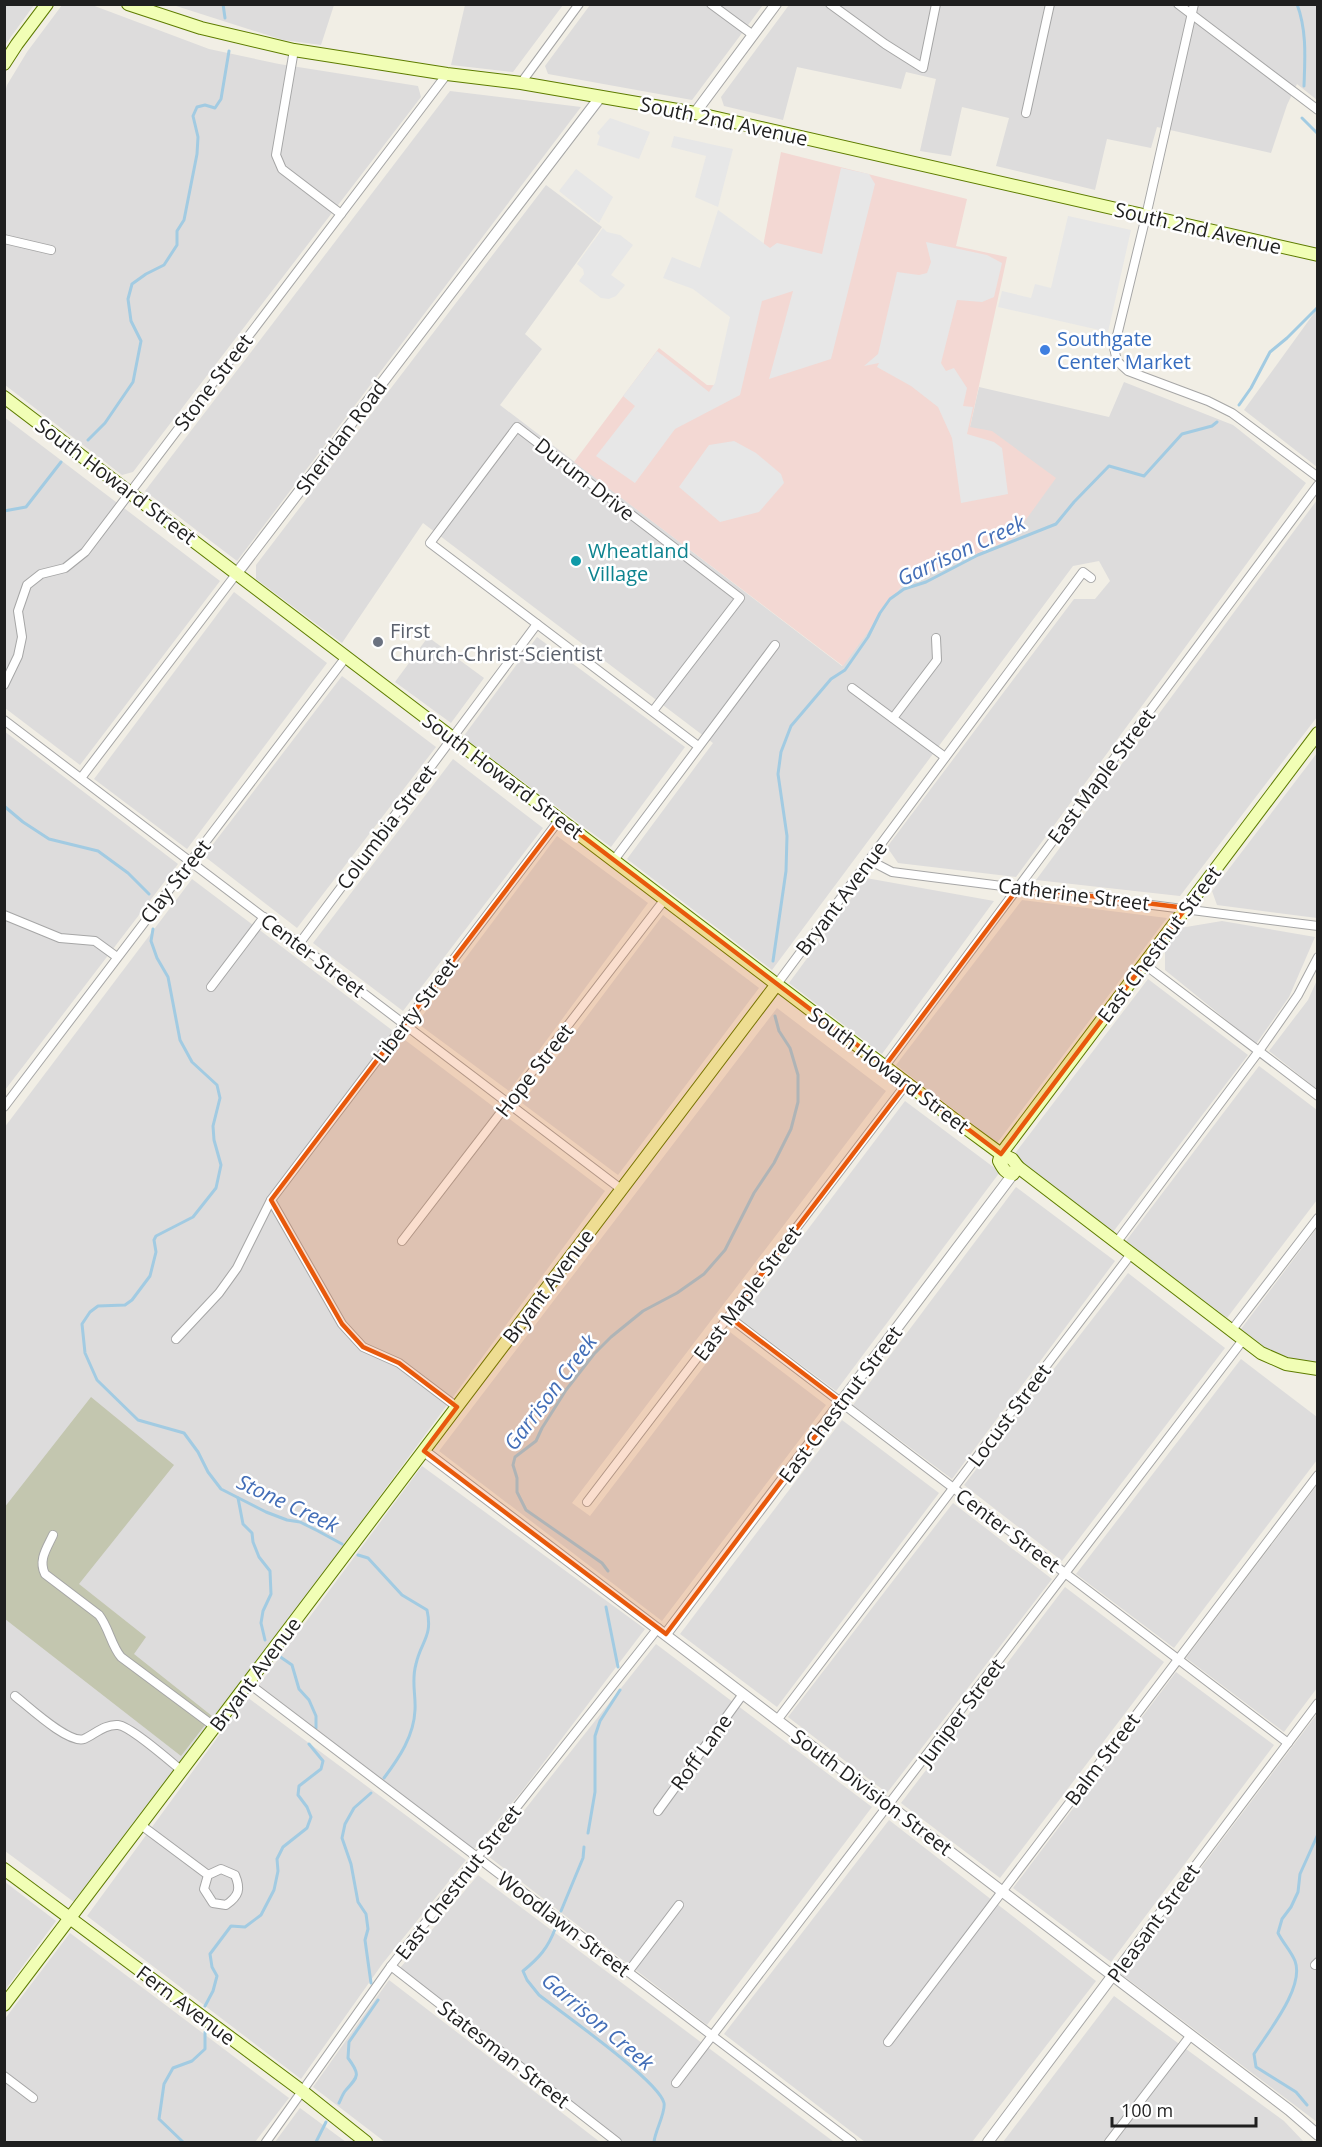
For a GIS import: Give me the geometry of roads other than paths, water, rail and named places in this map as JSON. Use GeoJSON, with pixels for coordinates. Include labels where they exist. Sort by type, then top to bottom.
{"type":"FeatureCollection","features":[{"type":"Feature","properties":{"kind":"main road"},"geometry":{"type":"LineString","coordinates":[[4,64],[47,4]]}},
{"type":"Feature","properties":{"kind":"main road","name":"South 2nd Avenue"},"geometry":{"type":"LineString","coordinates":[[128,4],[201,28],[294,50],[521,83],[695,113],[1317,255]]}},
{"type":"Feature","properties":{"kind":"main road","name":"South Howard Street"},"geometry":{"type":"LineString","coordinates":[[4,397],[1001,1154]]}},
{"type":"Feature","properties":{"kind":"main road","name":"East Chestnut Street"},"geometry":{"type":"LineString","coordinates":[[1001,1154],[1317,733]]}},
{"type":"Feature","properties":{"kind":"main road","name":"Bryant Avenue"},"geometry":{"type":"LineString","coordinates":[[4,2005],[777,984]]}},
{"type":"Feature","properties":{"kind":"main road"},"geometry":{"type":"LineString","coordinates":[[1001,1154],[999,1161],[1005,1172],[1015,1171],[1033,1179],[1270,1359],[1317,1369]]}},
{"type":"Feature","properties":{"kind":"main road","name":"Fern Avenue"},"geometry":{"type":"LineString","coordinates":[[4,1869],[302,2091],[366,2142]]}},
{"type":"Feature","properties":{"kind":"street"},"geometry":{"type":"LineString","coordinates":[[521,83],[579,4]]}},
{"type":"Feature","properties":{"kind":"street"},"geometry":{"type":"LineString","coordinates":[[711,4],[753,35]]}},
{"type":"Feature","properties":{"kind":"street"},"geometry":{"type":"LineString","coordinates":[[695,113],[776,4]]}},
{"type":"Feature","properties":{"kind":"street"},"geometry":{"type":"LineString","coordinates":[[830,4],[923,68],[936,4]]}},
{"type":"Feature","properties":{"kind":"street"},"geometry":{"type":"LineString","coordinates":[[1026,112],[1050,4]]}},
{"type":"Feature","properties":{"kind":"street"},"geometry":{"type":"LineString","coordinates":[[1178,4],[1317,110]]}},
{"type":"Feature","properties":{"kind":"street"},"geometry":{"type":"LineString","coordinates":[[1194,4],[1114,348],[1117,361],[1128,371],[1208,401],[1232,413],[1317,477]]}},
{"type":"Feature","properties":{"kind":"street"},"geometry":{"type":"LineString","coordinates":[[294,50],[276,155],[282,169],[341,214]]}},
{"type":"Feature","properties":{"kind":"street","name":"Stone Street"},"geometry":{"type":"LineString","coordinates":[[4,685],[18,656],[22,637],[18,611],[27,585],[41,574],[65,568],[84,552],[447,74]]}},
{"type":"Feature","properties":{"kind":"street","name":"Sheridan Road"},"geometry":{"type":"LineString","coordinates":[[81,778],[602,96]]}},
{"type":"Feature","properties":{"kind":"street"},"geometry":{"type":"LineString","coordinates":[[4,239],[51,250]]}},
{"type":"Feature","properties":{"kind":"street","name":"Durum Drive"},"geometry":{"type":"LineString","coordinates":[[537,624],[430,543],[518,427],[740,598],[653,711]]}},
{"type":"Feature","properties":{"kind":"street","name":"East Maple Street"},"geometry":{"type":"LineString","coordinates":[[885,1066],[1317,485]]}},
{"type":"Feature","properties":{"kind":"street","name":"Bryant Avenue"},"geometry":{"type":"LineString","coordinates":[[777,984],[1083,573],[1091,578]]}},
{"type":"Feature","properties":{"kind":"street"},"geometry":{"type":"LineString","coordinates":[[537,624],[698,746]]}},
{"type":"Feature","properties":{"kind":"street","name":"Columbia Street"},"geometry":{"type":"LineString","coordinates":[[299,944],[537,624]]}},
{"type":"Feature","properties":{"kind":"street"},"geometry":{"type":"LineString","coordinates":[[893,718],[937,660],[936,638]]}},
{"type":"Feature","properties":{"kind":"street"},"geometry":{"type":"LineString","coordinates":[[614,860],[775,645]]}},
{"type":"Feature","properties":{"kind":"street","name":"Clay Street"},"geometry":{"type":"LineString","coordinates":[[4,1107],[346,657]]}},
{"type":"Feature","properties":{"kind":"street"},"geometry":{"type":"LineString","coordinates":[[852,688],[945,757]]}},
{"type":"Feature","properties":{"kind":"street","name":"Center Street"},"geometry":{"type":"LineString","coordinates":[[4,720],[621,1190]]}},
{"type":"Feature","properties":{"kind":"street","name":"Liberty Street"},"geometry":{"type":"LineString","coordinates":[[176,1339],[219,1293],[237,1268],[271,1200],[560,819]]}},
{"type":"Feature","properties":{"kind":"street","name":"Catherine Street"},"geometry":{"type":"LineString","coordinates":[[868,860],[892,872],[1317,926]]}},
{"type":"Feature","properties":{"kind":"street","name":"Hope Street"},"geometry":{"type":"LineString","coordinates":[[402,1241],[665,899]]}},
{"type":"Feature","properties":{"kind":"street"},"geometry":{"type":"LineString","coordinates":[[4,915],[60,938],[95,941],[117,957]]}},
{"type":"Feature","properties":{"kind":"street"},"geometry":{"type":"LineString","coordinates":[[211,987],[264,917]]}},
{"type":"Feature","properties":{"kind":"street"},"geometry":{"type":"LineString","coordinates":[[1116,1243],[1259,1051],[1298,995],[1317,957]]}},
{"type":"Feature","properties":{"kind":"street"},"geometry":{"type":"LineString","coordinates":[[1144,964],[1317,1096]]}},
{"type":"Feature","properties":{"kind":"street","name":"East Maple Street"},"geometry":{"type":"LineString","coordinates":[[587,1502],[907,1083]]}},
{"type":"Feature","properties":{"kind":"street","name":"East Chestnut Street"},"geometry":{"type":"LineString","coordinates":[[266,2142],[391,1966],[662,1631],[841,1402],[1015,1171]]}},
{"type":"Feature","properties":{"kind":"street"},"geometry":{"type":"LineString","coordinates":[[271,1200],[342,1324],[363,1347],[399,1363],[457,1407]]}},
{"type":"Feature","properties":{"kind":"street"},"geometry":{"type":"LineString","coordinates":[[1231,1331],[1317,1218]]}},
{"type":"Feature","properties":{"kind":"street","name":"Locust Street"},"geometry":{"type":"LineString","coordinates":[[778,1719],[1131,1254]]}},
{"type":"Feature","properties":{"kind":"street","name":"Center Street"},"geometry":{"type":"LineString","coordinates":[[729,1317],[1288,1743]]}},
{"type":"Feature","properties":{"kind":"street","name":"Juniper Street"},"geometry":{"type":"LineString","coordinates":[[676,2083],[1243,1340]]}},
{"type":"Feature","properties":{"kind":"street","name":"South Division Street"},"geometry":{"type":"LineString","coordinates":[[424,1451],[1289,2110],[1317,2136]]}},
{"type":"Feature","properties":{"kind":"street","name":"Balm Street"},"geometry":{"type":"LineString","coordinates":[[888,2042],[1317,1475]]}},
{"type":"Feature","properties":{"kind":"street"},"geometry":{"type":"LineString","coordinates":[[53,1535],[42,1560],[45,1574],[99,1615],[106,1624],[115,1650],[121,1657],[215,1726]]}},
{"type":"Feature","properties":{"kind":"street","name":"Woodlawn Street"},"geometry":{"type":"LineString","coordinates":[[248,1683],[852,2142]]}},
{"type":"Feature","properties":{"kind":"street","name":"Roff Lane"},"geometry":{"type":"LineString","coordinates":[[658,1811],[743,1694]]}},
{"type":"Feature","properties":{"kind":"street"},"geometry":{"type":"LineString","coordinates":[[15,1695],[66,1735],[76,1740],[105,1727],[118,1725],[130,1730],[182,1771]]}},
{"type":"Feature","properties":{"kind":"street","name":"Pleasant Street"},"geometry":{"type":"LineString","coordinates":[[989,2142],[1317,1703]]}},
{"type":"Feature","properties":{"kind":"street"},"geometry":{"type":"LineString","coordinates":[[141,1825],[208,1875]]}},
{"type":"Feature","properties":{"kind":"street"},"geometry":{"type":"LineString","coordinates":[[221,1869],[235,1875],[240,1886],[237,1898],[226,1905],[213,1903],[204,1889],[208,1875],[221,1869]]}},
{"type":"Feature","properties":{"kind":"street"},"geometry":{"type":"LineString","coordinates":[[628,1972],[679,1905]]}},
{"type":"Feature","properties":{"kind":"street","name":"Statesman Street"},"geometry":{"type":"LineString","coordinates":[[391,1966],[618,2142]]}},
{"type":"Feature","properties":{"kind":"street"},"geometry":{"type":"LineString","coordinates":[[1109,2142],[1191,2035]]}},
{"type":"Feature","properties":{"kind":"street"},"geometry":{"type":"LineString","coordinates":[[4,2076],[33,2098]]}},
{"type":"Feature","properties":{"kind":"waterway","name":"Stone Creek"},"geometry":{"type":"LineString","coordinates":[[223,4],[225,18]]}},
{"type":"Feature","properties":{"kind":"waterway","name":"Garrison Creek"},"geometry":{"type":"LineString","coordinates":[[1297,4],[1304,34],[1304,86]]}},
{"type":"Feature","properties":{"kind":"waterway","name":"Stone Creek"},"geometry":{"type":"LineString","coordinates":[[88,440],[105,423],[133,382],[141,341],[131,321],[128,299],[132,284],[164,265],[177,245],[177,231],[184,220],[197,154],[198,137],[193,116],[197,107],[205,105],[215,108],[221,99],[229,51]]}},
{"type":"Feature","properties":{"kind":"waterway","name":"Garrison Creek"},"geometry":{"type":"LineString","coordinates":[[1302,118],[1318,134]]}},
{"type":"Feature","properties":{"kind":"waterway","name":"Garrison Creek"},"geometry":{"type":"LineString","coordinates":[[1239,405],[1270,352],[1318,307]]}},
{"type":"Feature","properties":{"kind":"waterway","name":"Garrison Creek"},"geometry":{"type":"LineString","coordinates":[[773,961],[786,871],[787,836],[778,774],[781,752],[791,726],[831,679],[845,670],[890,599],[904,589],[926,582],[978,555],[1056,524],[1109,466],[1144,476],[1182,434],[1212,426],[1217,422]]}},
{"type":"Feature","properties":{"kind":"waterway","name":"Stone Creek"},"geometry":{"type":"LineString","coordinates":[[4,511],[26,507],[61,462]]}},
{"type":"Feature","properties":{"kind":"waterway","name":"Stone Creek"},"geometry":{"type":"LineString","coordinates":[[4,806],[49,839],[98,851],[128,873],[149,894]]}},
{"type":"Feature","properties":{"kind":"waterway","name":"Stone Creek"},"geometry":{"type":"LineString","coordinates":[[153,929],[151,941],[157,958],[168,977],[180,1040],[192,1062],[217,1085],[220,1098],[213,1126],[214,1140],[221,1165],[216,1188],[193,1217],[156,1236],[154,1240],[156,1252],[150,1276],[132,1300],[125,1305],[98,1306],[90,1312],[82,1324],[85,1353],[97,1380],[138,1420],[184,1433],[221,1489],[266,1512],[300,1522],[342,1544]]}},
{"type":"Feature","properties":{"kind":"waterway","name":"Garrison Creek"},"geometry":{"type":"LineString","coordinates":[[608,1571],[602,1563],[526,1510],[517,1492],[517,1478],[513,1465],[515,1457],[536,1441],[566,1390],[594,1354],[611,1337],[643,1311],[677,1293],[704,1274],[725,1250],[754,1193],[774,1163],[791,1129],[798,1102],[798,1075],[790,1048],[779,1031],[775,1016]]}},
{"type":"Feature","properties":{"kind":"waterway"},"geometry":{"type":"LineString","coordinates":[[238,1498],[243,1524],[252,1533],[259,1557],[270,1571],[271,1594],[263,1611],[261,1623],[265,1640]]}},
{"type":"Feature","properties":{"kind":"waterway","name":"Stone Creek"},"geometry":{"type":"LineString","coordinates":[[358,1555],[368,1558],[402,1595],[427,1610],[429,1627],[415,1670],[415,1710],[412,1729],[400,1755],[384,1778]]}},
{"type":"Feature","properties":{"kind":"waterway","name":"Garrison Creek"},"geometry":{"type":"LineString","coordinates":[[606,1607],[618,1667]]}},
{"type":"Feature","properties":{"kind":"waterway"},"geometry":{"type":"LineString","coordinates":[[279,1656],[292,1665],[299,1689],[309,1700],[316,1716],[316,1728]]}},
{"type":"Feature","properties":{"kind":"waterway","name":"Garrison Creek"},"geometry":{"type":"LineString","coordinates":[[588,1833],[595,1792],[595,1736],[600,1721],[620,1690]]}},
{"type":"Feature","properties":{"kind":"waterway"},"geometry":{"type":"LineString","coordinates":[[205,2006],[213,1991],[217,1976],[212,1967],[210,1954],[231,1926],[245,1927],[261,1915],[274,1890],[278,1871],[277,1859],[283,1847],[307,1828],[311,1817],[298,1795],[299,1786],[321,1769],[323,1761],[309,1744]]}},
{"type":"Feature","properties":{"kind":"waterway","name":"Stone Creek"},"geometry":{"type":"LineString","coordinates":[[371,1793],[354,1808],[345,1824],[342,1838],[351,1864],[358,1902],[366,1914],[368,1929],[365,1940],[371,1983]]}},
{"type":"Feature","properties":{"kind":"waterway"},"geometry":{"type":"LineString","coordinates":[[1307,2105],[1296,2092],[1256,2067],[1254,2054],[1284,2009],[1295,1983],[1297,1972],[1295,1961],[1278,1933],[1282,1919],[1298,1892],[1300,1874],[1318,1834]]}},
{"type":"Feature","properties":{"kind":"waterway","name":"Garrison Creek"},"geometry":{"type":"LineString","coordinates":[[561,1911],[583,1858],[584,1847]]}},
{"type":"Feature","properties":{"kind":"waterway","name":"Garrison Creek"},"geometry":{"type":"LineString","coordinates":[[555,1929],[542,1952],[523,1971],[527,1980],[539,1995],[628,2064],[658,2093],[664,2107],[654,2142]]}},
{"type":"Feature","properties":{"kind":"waterway","name":"Stone Creek"},"geometry":{"type":"LineString","coordinates":[[339,2103],[356,2078],[355,2068],[348,2058],[349,2042],[378,2000]]}},
{"type":"Feature","properties":{"kind":"waterway"},"geometry":{"type":"LineString","coordinates":[[183,2142],[159,2119],[164,2084],[173,2068],[192,2061],[205,2049],[205,2032]]}},
{"type":"Feature","properties":{"kind":"waterway","name":"Stone Creek"},"geometry":{"type":"LineString","coordinates":[[316,2142],[326,2122]]}},
{"type":"Feature","properties":{"kind":"place","name":"Southgate Center Market"},"geometry":{"type":"Point","coordinates":[1045,350]}},
{"type":"Feature","properties":{"kind":"place","name":"Wheatland Village"},"geometry":{"type":"Point","coordinates":[576,561]}},
{"type":"Feature","properties":{"kind":"place","name":"First Church-Christ-Scientist"},"geometry":{"type":"Point","coordinates":[378,642]}}]}
